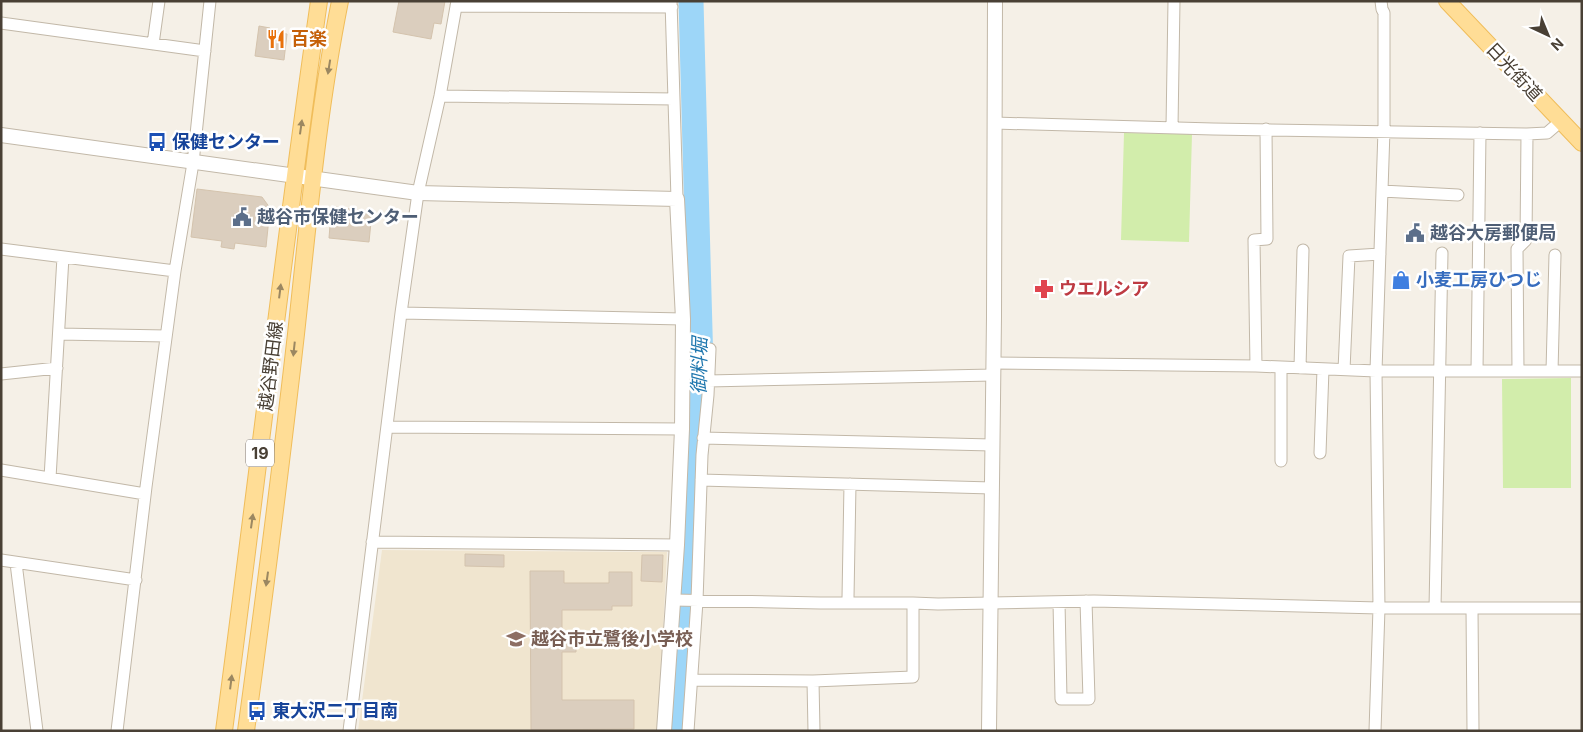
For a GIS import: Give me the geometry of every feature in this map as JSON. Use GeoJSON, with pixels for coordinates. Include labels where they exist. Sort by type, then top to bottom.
{"type":"FeatureCollection","features":[{"type":"Feature","properties":{"kind":"main road","name":"越谷野田線"},"geometry":{"type":"LineString","coordinates":[[224,731],[294,176],[319,1]]}},
{"type":"Feature","properties":{"kind":"main road","name":"越谷野田線"},"geometry":{"type":"LineString","coordinates":[[246,731],[275,515],[313,178],[340,1]]}},
{"type":"Feature","properties":{"kind":"main road","name":"日光街道"},"geometry":{"type":"LineString","coordinates":[[1447,1],[1561,121],[1579,136]]}},
{"type":"Feature","properties":{"kind":"street"},"geometry":{"type":"LineString","coordinates":[[153,44],[159,1]]}},
{"type":"Feature","properties":{"kind":"street"},"geometry":{"type":"LineString","coordinates":[[117,731],[145,494],[175,271],[192,163],[210,1]]}},
{"type":"Feature","properties":{"kind":"street"},"geometry":{"type":"LineString","coordinates":[[989,731],[992,603],[995,1]]}},
{"type":"Feature","properties":{"kind":"street"},"geometry":{"type":"LineString","coordinates":[[1172,127],[1174,1]]}},
{"type":"Feature","properties":{"kind":"street"},"geometry":{"type":"LineString","coordinates":[[1375,731],[1379,608],[1376,371],[1384,130],[1384,13],[1381,1]]}},
{"type":"Feature","properties":{"kind":"street"},"geometry":{"type":"LineString","coordinates":[[349,731],[401,313],[418,193],[440,96],[457,4],[672,4],[677,199],[683,319],[682,429],[676,600],[664,731]]}},
{"type":"Feature","properties":{"kind":"street"},"geometry":{"type":"LineString","coordinates":[[1,23],[205,51]]}},
{"type":"Feature","properties":{"kind":"street"},"geometry":{"type":"LineString","coordinates":[[440,96],[674,98]]}},
{"type":"Feature","properties":{"kind":"street"},"geometry":{"type":"LineString","coordinates":[[994,123],[1527,134],[1547,133],[1561,121]]}},
{"type":"Feature","properties":{"kind":"street"},"geometry":{"type":"LineString","coordinates":[[1256,366],[1254,240],[1267,239],[1266,129]]}},
{"type":"Feature","properties":{"kind":"street"},"geometry":{"type":"LineString","coordinates":[[1477,371],[1480,133]]}},
{"type":"Feature","properties":{"kind":"street"},"geometry":{"type":"LineString","coordinates":[[1518,371],[1517,249],[1526,240],[1527,134]]}},
{"type":"Feature","properties":{"kind":"street"},"geometry":{"type":"LineString","coordinates":[[1,135],[418,193],[677,199]]}},
{"type":"Feature","properties":{"kind":"street"},"geometry":{"type":"LineString","coordinates":[[1382,191],[1458,195]]}},
{"type":"Feature","properties":{"kind":"street"},"geometry":{"type":"LineString","coordinates":[[1,249],[175,271]]}},
{"type":"Feature","properties":{"kind":"street"},"geometry":{"type":"LineString","coordinates":[[1300,368],[1303,250]]}},
{"type":"Feature","properties":{"kind":"street"},"geometry":{"type":"LineString","coordinates":[[1435,608],[1442,253]]}},
{"type":"Feature","properties":{"kind":"street"},"geometry":{"type":"LineString","coordinates":[[1344,370],[1349,256],[1380,254]]}},
{"type":"Feature","properties":{"kind":"street"},"geometry":{"type":"LineString","coordinates":[[1552,371],[1555,255]]}},
{"type":"Feature","properties":{"kind":"street"},"geometry":{"type":"LineString","coordinates":[[50,478],[63,257]]}},
{"type":"Feature","properties":{"kind":"street"},"geometry":{"type":"LineString","coordinates":[[401,313],[683,319]]}},
{"type":"Feature","properties":{"kind":"street"},"geometry":{"type":"LineString","coordinates":[[59,334],[166,336]]}},
{"type":"Feature","properties":{"kind":"street"},"geometry":{"type":"LineString","coordinates":[[688,731],[703,438],[710,349]]}},
{"type":"Feature","properties":{"kind":"street"},"geometry":{"type":"LineString","coordinates":[[708,381],[993,369],[1256,366],[1376,371],[1582,371]]}},
{"type":"Feature","properties":{"kind":"street"},"geometry":{"type":"LineString","coordinates":[[1281,461],[1282,367]]}},
{"type":"Feature","properties":{"kind":"street"},"geometry":{"type":"LineString","coordinates":[[1,374],[57,368]]}},
{"type":"Feature","properties":{"kind":"street"},"geometry":{"type":"LineString","coordinates":[[1320,453],[1323,369]]}},
{"type":"Feature","properties":{"kind":"street"},"geometry":{"type":"LineString","coordinates":[[387,427],[682,429]]}},
{"type":"Feature","properties":{"kind":"street"},"geometry":{"type":"LineString","coordinates":[[703,438],[992,445]]}},
{"type":"Feature","properties":{"kind":"street"},"geometry":{"type":"LineString","coordinates":[[1,470],[145,494]]}},
{"type":"Feature","properties":{"kind":"street"},"geometry":{"type":"LineString","coordinates":[[701,480],[992,488]]}},
{"type":"Feature","properties":{"kind":"street"},"geometry":{"type":"LineString","coordinates":[[848,598],[850,484]]}},
{"type":"Feature","properties":{"kind":"street"},"geometry":{"type":"LineString","coordinates":[[372,542],[677,544]]}},
{"type":"Feature","properties":{"kind":"street"},"geometry":{"type":"LineString","coordinates":[[1,560],[136,580]]}},
{"type":"Feature","properties":{"kind":"street"},"geometry":{"type":"LineString","coordinates":[[16,563],[37,731]]}},
{"type":"Feature","properties":{"kind":"street"},"geometry":{"type":"LineString","coordinates":[[676,600],[938,604],[1086,601],[1379,608],[1582,608]]}},
{"type":"Feature","properties":{"kind":"street"},"geometry":{"type":"LineString","coordinates":[[1059,602],[1060,699],[1089,699],[1086,601]]}},
{"type":"Feature","properties":{"kind":"street"},"geometry":{"type":"LineString","coordinates":[[692,680],[813,681],[913,677],[913,603]]}},
{"type":"Feature","properties":{"kind":"street"},"geometry":{"type":"LineString","coordinates":[[1472,608],[1473,731]]}},
{"type":"Feature","properties":{"kind":"street"},"geometry":{"type":"LineString","coordinates":[[813,681],[814,731]]}},
{"type":"Feature","properties":{"kind":"shaded area","name":"越谷市立鷺後小学校"},"geometry":{"type":"Polygon","coordinates":[[[382,550],[667,552],[658,731],[358,731],[382,550]]]}},
{"type":"Feature","properties":{"kind":"green space"},"geometry":{"type":"Polygon","coordinates":[[[1124,133],[1192,134],[1189,242],[1121,240],[1124,133]]]}},
{"type":"Feature","properties":{"kind":"green space"},"geometry":{"type":"Polygon","coordinates":[[[1571,378],[1571,488],[1503,488],[1502,379],[1571,378]]]}},
{"type":"Feature","properties":{"kind":"building"},"geometry":{"type":"Polygon","coordinates":[[[399,1],[445,1],[441,24],[434,23],[431,39],[393,32],[399,1]]]}},
{"type":"Feature","properties":{"kind":"building"},"geometry":{"type":"Polygon","coordinates":[[[259,26],[270,28],[269,32],[287,34],[284,60],[255,56],[259,26]]]}},
{"type":"Feature","properties":{"kind":"building"},"geometry":{"type":"Polygon","coordinates":[[[197,189],[262,197],[270,208],[266,247],[235,243],[234,249],[221,247],[222,241],[191,237],[197,189]]]}},
{"type":"Feature","properties":{"kind":"building"},"geometry":{"type":"Polygon","coordinates":[[[336,207],[372,212],[369,242],[329,238],[331,213],[336,207]]]}},
{"type":"Feature","properties":{"kind":"building"},"geometry":{"type":"Polygon","coordinates":[[[465,554],[504,555],[504,567],[465,566],[465,554]]]}},
{"type":"Feature","properties":{"kind":"building"},"geometry":{"type":"Polygon","coordinates":[[[642,555],[663,555],[662,582],[641,581],[642,555]]]}},
{"type":"Feature","properties":{"kind":"building"},"geometry":{"type":"Polygon","coordinates":[[[530,571],[564,571],[564,583],[609,583],[609,572],[632,572],[632,606],[612,606],[612,610],[562,610],[562,636],[576,636],[576,652],[562,652],[562,700],[634,700],[634,729],[531,730],[530,571]]]}},
{"type":"Feature","properties":{"kind":"waterway","name":"御料堀"},"geometry":{"type":"LineString","coordinates":[[678,731],[676,727],[688,577],[701,367],[691,1]]}},
{"type":"Feature","properties":{"kind":"place","name":"百楽"},"geometry":{"type":"Point","coordinates":[276,39]}},
{"type":"Feature","properties":{"kind":"place","name":"保健センター"},"geometry":{"type":"Point","coordinates":[157,142]}},
{"type":"Feature","properties":{"kind":"place","name":"越谷市保健センター"},"geometry":{"type":"Point","coordinates":[242,217]}},
{"type":"Feature","properties":{"kind":"place","name":"越谷大房郵便局"},"geometry":{"type":"Point","coordinates":[1415,233]}},
{"type":"Feature","properties":{"kind":"place","name":"小麦工房ひつじ"},"geometry":{"type":"Point","coordinates":[1401,280]}},
{"type":"Feature","properties":{"kind":"place","name":"ウエルシア"},"geometry":{"type":"Point","coordinates":[1044,289]}},
{"type":"Feature","properties":{"kind":"place","name":"越谷市立鷺後小学校"},"geometry":{"type":"Point","coordinates":[516,639]}},
{"type":"Feature","properties":{"kind":"place","name":"東大沢二丁目南"},"geometry":{"type":"Point","coordinates":[257,711]}}]}
